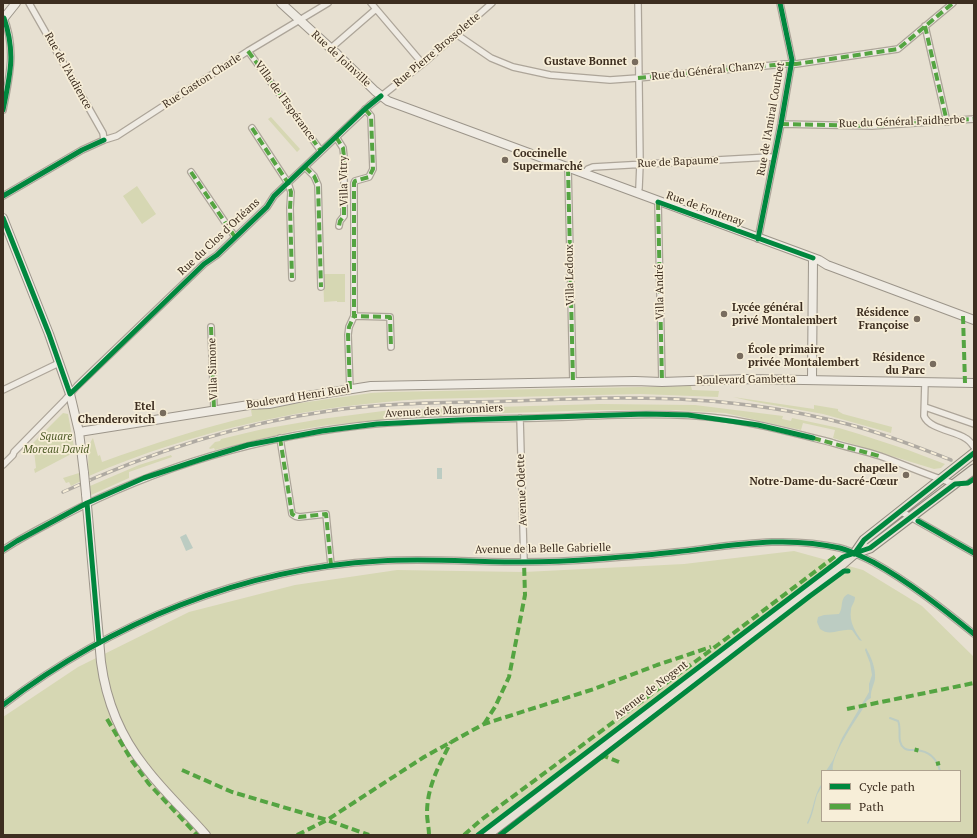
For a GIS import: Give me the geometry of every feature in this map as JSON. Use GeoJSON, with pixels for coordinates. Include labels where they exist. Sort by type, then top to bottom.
{"type":"FeatureCollection","features":[{"type":"Feature","properties":{"kind":"main road"},"geometry":{"type":"LineString","coordinates":[[855,553],[864,540],[974,453]]}},
{"type":"Feature","properties":{"kind":"main road"},"geometry":{"type":"LineString","coordinates":[[855,553],[870,548],[974,469]]}},
{"type":"Feature","properties":{"kind":"main road","name":"Avenue de Nogent"},"geometry":{"type":"LineString","coordinates":[[487,835],[855,553]]}},
{"type":"Feature","properties":{"kind":"street"},"geometry":{"type":"LineString","coordinates":[[3,110],[12,59],[10,36],[3,18],[16,3]]}},
{"type":"Feature","properties":{"kind":"street","name":"Rue de l'Audience"},"geometry":{"type":"LineString","coordinates":[[29,3],[103,133],[104,140]]}},
{"type":"Feature","properties":{"kind":"street","name":"Rue de Joinville"},"geometry":{"type":"LineString","coordinates":[[281,3],[381,96],[388,101],[427,116]]}},
{"type":"Feature","properties":{"kind":"street","name":"Rue Gaston Charle"},"geometry":{"type":"LineString","coordinates":[[3,196],[82,150],[117,136],[248,51],[328,3]]}},
{"type":"Feature","properties":{"kind":"street"},"geometry":{"type":"LineString","coordinates":[[371,3],[422,63]]}},
{"type":"Feature","properties":{"kind":"street","name":"Rue Pierre Brossolette"},"geometry":{"type":"LineString","coordinates":[[381,96],[456,34],[490,3]]}},
{"type":"Feature","properties":{"kind":"street"},"geometry":{"type":"LineString","coordinates":[[638,3],[640,164],[638,193]]}},
{"type":"Feature","properties":{"kind":"street","name":"Rue de l'Amiral Courbet"},"geometry":{"type":"LineString","coordinates":[[758,238],[781,124],[792,60],[780,3]]}},
{"type":"Feature","properties":{"kind":"street","name":"Rue du Général Chanzy"},"geometry":{"type":"LineString","coordinates":[[456,34],[491,58],[513,67],[550,75],[610,80],[791,64],[898,49],[953,3]]}},
{"type":"Feature","properties":{"kind":"street"},"geometry":{"type":"LineString","coordinates":[[331,48],[376,9]]}},
{"type":"Feature","properties":{"kind":"street"},"geometry":{"type":"LineString","coordinates":[[925,26],[947,122]]}},
{"type":"Feature","properties":{"kind":"street","name":"Villa de l'Espérance"},"geometry":{"type":"LineString","coordinates":[[248,51],[321,151]]}},
{"type":"Feature","properties":{"kind":"street","name":"Rue du Clos d'Orléans"},"geometry":{"type":"LineString","coordinates":[[14,452],[70,394],[204,264],[217,255],[267,206],[274,196],[365,109],[381,96]]}},
{"type":"Feature","properties":{"kind":"street"},"geometry":{"type":"LineString","coordinates":[[350,389],[348,335],[349,327],[354,316],[354,181],[369,177],[372,169],[371,116],[365,109]]}},
{"type":"Feature","properties":{"kind":"street","name":"Rue de Fontenay"},"geometry":{"type":"LineString","coordinates":[[427,116],[813,258],[827,265],[974,320]]}},
{"type":"Feature","properties":{"kind":"street","name":"Rue du Général Faidherbe"},"geometry":{"type":"LineString","coordinates":[[781,124],[912,126],[974,119]]}},
{"type":"Feature","properties":{"kind":"street"},"geometry":{"type":"LineString","coordinates":[[252,128],[288,183],[292,192],[290,208],[292,278]]}},
{"type":"Feature","properties":{"kind":"street","name":"Villa Vitry"},"geometry":{"type":"LineString","coordinates":[[336,137],[343,148],[344,157],[344,216],[338,226]]}},
{"type":"Feature","properties":{"kind":"street","name":"Rue de Bapaume"},"geometry":{"type":"LineString","coordinates":[[584,174],[588,169],[593,167],[774,158]]}},
{"type":"Feature","properties":{"kind":"street"},"geometry":{"type":"LineString","coordinates":[[305,167],[314,176],[318,185],[321,287]]}},
{"type":"Feature","properties":{"kind":"street","name":"Villa Ledoux"},"geometry":{"type":"LineString","coordinates":[[568,168],[573,382]]}},
{"type":"Feature","properties":{"kind":"street"},"geometry":{"type":"LineString","coordinates":[[191,172],[235,237]]}},
{"type":"Feature","properties":{"kind":"street","name":"Villa André"},"geometry":{"type":"LineString","coordinates":[[658,202],[662,382]]}},
{"type":"Feature","properties":{"kind":"street"},"geometry":{"type":"LineString","coordinates":[[3,218],[49,334],[70,394],[79,432],[87,503],[100,662],[105,688],[119,725],[144,767],[206,835]]}},
{"type":"Feature","properties":{"kind":"street"},"geometry":{"type":"LineString","coordinates":[[812,379],[813,258]]}},
{"type":"Feature","properties":{"kind":"street"},"geometry":{"type":"LineString","coordinates":[[354,316],[390,317],[391,347]]}},
{"type":"Feature","properties":{"kind":"street","name":"Villa Simone"},"geometry":{"type":"LineString","coordinates":[[211,327],[214,410]]}},
{"type":"Feature","properties":{"kind":"street"},"geometry":{"type":"LineString","coordinates":[[3,390],[59,363]]}},
{"type":"Feature","properties":{"kind":"street","name":"Boulevard Gambetta"},"geometry":{"type":"LineString","coordinates":[[518,383],[662,382],[747,379],[974,383]]}},
{"type":"Feature","properties":{"kind":"street"},"geometry":{"type":"LineString","coordinates":[[924,382],[924,416],[927,421],[965,438],[974,447]]}},
{"type":"Feature","properties":{"kind":"street","name":"Boulevard Henri Ruel"},"geometry":{"type":"LineString","coordinates":[[79,432],[214,410],[269,404],[371,386],[410,384],[518,383]]}},
{"type":"Feature","properties":{"kind":"street"},"geometry":{"type":"LineString","coordinates":[[925,407],[974,424]]}},
{"type":"Feature","properties":{"kind":"street","name":"Avenue des Marronniers"},"geometry":{"type":"LineString","coordinates":[[3,550],[87,503],[137,480],[234,449],[280,438],[375,424],[646,414],[688,415],[758,425],[813,438],[879,456],[955,484]]}},
{"type":"Feature","properties":{"kind":"street","name":"Avenue Odette"},"geometry":{"type":"LineString","coordinates":[[520,418],[524,562]]}},
{"type":"Feature","properties":{"kind":"street"},"geometry":{"type":"LineString","coordinates":[[280,438],[292,514],[299,517],[326,514],[331,566]]}},
{"type":"Feature","properties":{"kind":"street"},"geometry":{"type":"LineString","coordinates":[[3,460],[11,452],[14,452]]}},
{"type":"Feature","properties":{"kind":"street"},"geometry":{"type":"LineString","coordinates":[[3,465],[14,452]]}},
{"type":"Feature","properties":{"kind":"street"},"geometry":{"type":"LineString","coordinates":[[900,511],[974,553]]}},
{"type":"Feature","properties":{"kind":"street","name":"Avenue de la Belle Gabrielle"},"geometry":{"type":"LineString","coordinates":[[3,706],[45,675],[99,643],[161,613],[229,588],[282,574],[331,566],[378,561],[524,562],[621,557],[766,541],[816,543],[855,553],[890,572],[932,600],[974,634]]}},
{"type":"Feature","properties":{"kind":"green space"},"geometry":{"type":"Polygon","coordinates":[[[271,117],[300,149],[297,152],[268,119],[271,117]]]}},
{"type":"Feature","properties":{"kind":"green space"},"geometry":{"type":"Polygon","coordinates":[[[137,186],[156,214],[142,224],[123,196],[137,186]]]}},
{"type":"Feature","properties":{"kind":"green space"},"geometry":{"type":"Polygon","coordinates":[[[323,274],[345,274],[345,302],[324,302],[323,274]]]}},
{"type":"Feature","properties":{"kind":"green space"},"geometry":{"type":"Polygon","coordinates":[[[691,386],[692,390],[719,391],[718,397],[640,394],[426,399],[339,407],[254,422],[212,433],[170,445],[89,476],[89,451],[93,438],[98,456],[100,455],[102,462],[177,437],[252,416],[251,410],[371,393],[389,392],[691,386]]]}},
{"type":"Feature","properties":{"kind":"green space"},"geometry":{"type":"Polygon","coordinates":[[[733,397],[814,409],[814,405],[838,409],[838,411],[843,414],[892,427],[891,433],[823,414],[733,397]]]}},
{"type":"Feature","properties":{"kind":"green space"},"geometry":{"type":"Polygon","coordinates":[[[600,404],[695,405],[783,416],[782,419],[791,421],[792,418],[839,428],[908,450],[945,464],[941,468],[934,469],[833,438],[835,430],[803,423],[801,430],[725,413],[673,410],[601,410],[476,414],[392,419],[328,425],[298,430],[215,450],[214,448],[209,448],[221,439],[263,429],[321,419],[391,410],[600,404]]]}},
{"type":"Feature","properties":{"kind":"green space","name":"Square Moreau David"},"geometry":{"type":"Polygon","coordinates":[[[63,413],[68,414],[75,452],[35,473],[34,469],[36,468],[33,443],[63,413]]]}},
{"type":"Feature","properties":{"kind":"green space"},"geometry":{"type":"Polygon","coordinates":[[[171,455],[172,457],[129,472],[129,478],[91,495],[90,486],[139,465],[171,455]]]}},
{"type":"Feature","properties":{"kind":"green space"},"geometry":{"type":"Polygon","coordinates":[[[79,473],[81,481],[71,486],[69,482],[66,483],[63,478],[79,473]]]}},
{"type":"Feature","properties":{"kind":"green space"},"geometry":{"type":"Polygon","coordinates":[[[794,551],[863,570],[922,606],[974,657],[974,835],[3,835],[3,717],[78,667],[189,612],[295,585],[397,570],[524,572],[684,564],[794,551]]]}},
{"type":"Feature","properties":{"kind":"shaded area"},"geometry":{"type":"Polygon","coordinates":[[[437,468],[442,468],[442,479],[437,479],[437,468]]]}},
{"type":"Feature","properties":{"kind":"shaded area"},"geometry":{"type":"Polygon","coordinates":[[[186,534],[193,548],[186,551],[180,537],[186,534]]]}},
{"type":"Feature","properties":{"kind":"shaded area"},"geometry":{"type":"Polygon","coordinates":[[[848,594],[855,597],[851,608],[851,618],[855,630],[862,641],[859,640],[852,630],[828,632],[820,629],[817,622],[818,617],[839,614],[844,598],[848,594]]]}},
{"type":"Feature","properties":{"kind":"shaded area"},"geometry":{"type":"Polygon","coordinates":[[[866,648],[875,671],[871,698],[865,703],[863,709],[839,749],[835,757],[833,770],[827,770],[833,760],[842,738],[869,692],[869,684],[872,675],[870,663],[865,650],[866,648]]]}},
{"type":"Feature","properties":{"kind":"shaded area"},"geometry":{"type":"Polygon","coordinates":[[[821,785],[808,824],[807,823],[821,785]]]}},
{"type":"Feature","properties":{"kind":"waterway"},"geometry":{"type":"LineString","coordinates":[[890,718],[898,721],[900,728],[900,742],[904,748],[929,754],[935,759],[940,770]]}},
{"type":"Feature","properties":{"kind":"railway"},"geometry":{"type":"LineString","coordinates":[[63,492],[127,465],[227,432],[329,411],[420,403],[625,398],[713,401],[752,405],[790,411],[847,424],[887,436],[951,460]]}},
{"type":"Feature","properties":{"kind":"marked path"},"geometry":{"type":"LineString","coordinates":[[638,78],[796,64],[898,49],[953,3]]}},
{"type":"Feature","properties":{"kind":"marked path"},"geometry":{"type":"LineString","coordinates":[[925,26],[947,122]]}},
{"type":"Feature","properties":{"kind":"marked path"},"geometry":{"type":"LineString","coordinates":[[248,51],[321,151]]}},
{"type":"Feature","properties":{"kind":"marked path"},"geometry":{"type":"LineString","coordinates":[[365,109],[371,116],[373,169],[369,177],[355,181],[354,183],[354,316],[390,317],[391,347]]}},
{"type":"Feature","properties":{"kind":"marked path"},"geometry":{"type":"LineString","coordinates":[[781,124],[872,126],[974,119]]}},
{"type":"Feature","properties":{"kind":"marked path"},"geometry":{"type":"LineString","coordinates":[[252,128],[288,183],[291,192],[292,278]]}},
{"type":"Feature","properties":{"kind":"marked path"},"geometry":{"type":"LineString","coordinates":[[336,137],[343,148],[344,157],[344,216],[340,221],[339,226]]}},
{"type":"Feature","properties":{"kind":"marked path"},"geometry":{"type":"LineString","coordinates":[[305,167],[314,176],[318,185],[321,287]]}},
{"type":"Feature","properties":{"kind":"marked path"},"geometry":{"type":"LineString","coordinates":[[568,168],[573,382]]}},
{"type":"Feature","properties":{"kind":"marked path"},"geometry":{"type":"LineString","coordinates":[[191,172],[235,237]]}},
{"type":"Feature","properties":{"kind":"marked path"},"geometry":{"type":"LineString","coordinates":[[658,202],[662,382]]}},
{"type":"Feature","properties":{"kind":"marked path"},"geometry":{"type":"LineString","coordinates":[[350,389],[348,335],[349,327],[354,316]]}},
{"type":"Feature","properties":{"kind":"marked path"},"geometry":{"type":"LineString","coordinates":[[963,316],[965,383]]}},
{"type":"Feature","properties":{"kind":"marked path"},"geometry":{"type":"LineString","coordinates":[[211,327],[214,410]]}},
{"type":"Feature","properties":{"kind":"marked path"},"geometry":{"type":"LineString","coordinates":[[280,438],[292,514],[299,517],[326,514],[331,565]]}},
{"type":"Feature","properties":{"kind":"marked path"},"geometry":{"type":"LineString","coordinates":[[813,438],[879,456]]}},
{"type":"Feature","properties":{"kind":"marked path"},"geometry":{"type":"LineString","coordinates":[[464,835],[481,820],[837,555]]}},
{"type":"Feature","properties":{"kind":"marked path"},"geometry":{"type":"LineString","coordinates":[[484,724],[495,707],[509,677],[525,595],[524,562],[520,562]]}},
{"type":"Feature","properties":{"kind":"marked path"},"geometry":{"type":"LineString","coordinates":[[297,835],[327,820],[424,757],[484,724],[594,689],[657,665],[711,647]]}},
{"type":"Feature","properties":{"kind":"marked path"},"geometry":{"type":"LineString","coordinates":[[847,709],[974,683]]}},
{"type":"Feature","properties":{"kind":"marked path"},"geometry":{"type":"LineString","coordinates":[[107,719],[132,761],[149,784],[197,835]]}},
{"type":"Feature","properties":{"kind":"marked path"},"geometry":{"type":"LineString","coordinates":[[429,835],[427,813],[431,785],[451,742]]}},
{"type":"Feature","properties":{"kind":"marked path"},"geometry":{"type":"LineString","coordinates":[[916,752],[917,748]]}},
{"type":"Feature","properties":{"kind":"marked path"},"geometry":{"type":"LineString","coordinates":[[601,758],[604,756],[619,762]]}},
{"type":"Feature","properties":{"kind":"marked path"},"geometry":{"type":"LineString","coordinates":[[936,764],[940,763]]}},
{"type":"Feature","properties":{"kind":"marked path"},"geometry":{"type":"LineString","coordinates":[[182,770],[232,792],[327,820],[369,835]]}},
{"type":"Feature","properties":{"kind":"cycle path"},"geometry":{"type":"LineString","coordinates":[[758,239],[792,60],[780,3]]}},
{"type":"Feature","properties":{"kind":"cycle path"},"geometry":{"type":"LineString","coordinates":[[3,110],[11,64],[10,42],[4,18]]}},
{"type":"Feature","properties":{"kind":"cycle path"},"geometry":{"type":"LineString","coordinates":[[3,218],[49,334],[70,394],[204,264],[217,255],[267,207],[274,196],[365,109],[381,96]]}},
{"type":"Feature","properties":{"kind":"cycle path"},"geometry":{"type":"LineString","coordinates":[[3,196],[82,150],[104,140]]}},
{"type":"Feature","properties":{"kind":"cycle path"},"geometry":{"type":"LineString","coordinates":[[658,202],[813,258]]}},
{"type":"Feature","properties":{"kind":"cycle path"},"geometry":{"type":"LineString","coordinates":[[3,550],[87,503],[144,478],[248,445],[322,431],[377,424],[646,414],[688,415],[758,425],[813,438]]}},
{"type":"Feature","properties":{"kind":"cycle path"},"geometry":{"type":"LineString","coordinates":[[854,554],[864,540],[974,453]]}},
{"type":"Feature","properties":{"kind":"cycle path"},"geometry":{"type":"LineString","coordinates":[[478,835],[843,557],[870,548],[955,484],[968,483],[974,479]]}},
{"type":"Feature","properties":{"kind":"cycle path"},"geometry":{"type":"LineString","coordinates":[[87,503],[99,643]]}},
{"type":"Feature","properties":{"kind":"cycle path"},"geometry":{"type":"LineString","coordinates":[[918,521],[974,553]]}},
{"type":"Feature","properties":{"kind":"cycle path"},"geometry":{"type":"LineString","coordinates":[[3,705],[88,649],[134,625],[181,605],[229,588],[278,575],[329,566],[380,561],[415,560],[529,562],[588,560],[757,543],[798,542],[819,544],[844,549],[873,562],[912,587],[974,634]]}},
{"type":"Feature","properties":{"kind":"cycle path"},"geometry":{"type":"LineString","coordinates":[[500,835],[810,596],[844,571],[848,571]]}},
{"type":"Feature","properties":{"kind":"place","name":"Gustave Bonnet"},"geometry":{"type":"Point","coordinates":[635,62]}},
{"type":"Feature","properties":{"kind":"place","name":"Coccinelle Supermarché"},"geometry":{"type":"Point","coordinates":[505,160]}},
{"type":"Feature","properties":{"kind":"place","name":"Lycée général privé Montalembert"},"geometry":{"type":"Point","coordinates":[724,314]}},
{"type":"Feature","properties":{"kind":"place","name":"Résidence Françoise"},"geometry":{"type":"Point","coordinates":[917,319]}},
{"type":"Feature","properties":{"kind":"place","name":"École primaire privée Montalembert"},"geometry":{"type":"Point","coordinates":[740,356]}},
{"type":"Feature","properties":{"kind":"place","name":"Résidence du Parc"},"geometry":{"type":"Point","coordinates":[933,364]}},
{"type":"Feature","properties":{"kind":"place","name":"Etel Chenderovitch"},"geometry":{"type":"Point","coordinates":[163,413]}},
{"type":"Feature","properties":{"kind":"place","name":"chapelle Notre-Dame-du-Sacré-Cœur"},"geometry":{"type":"Point","coordinates":[906,475]}}]}
